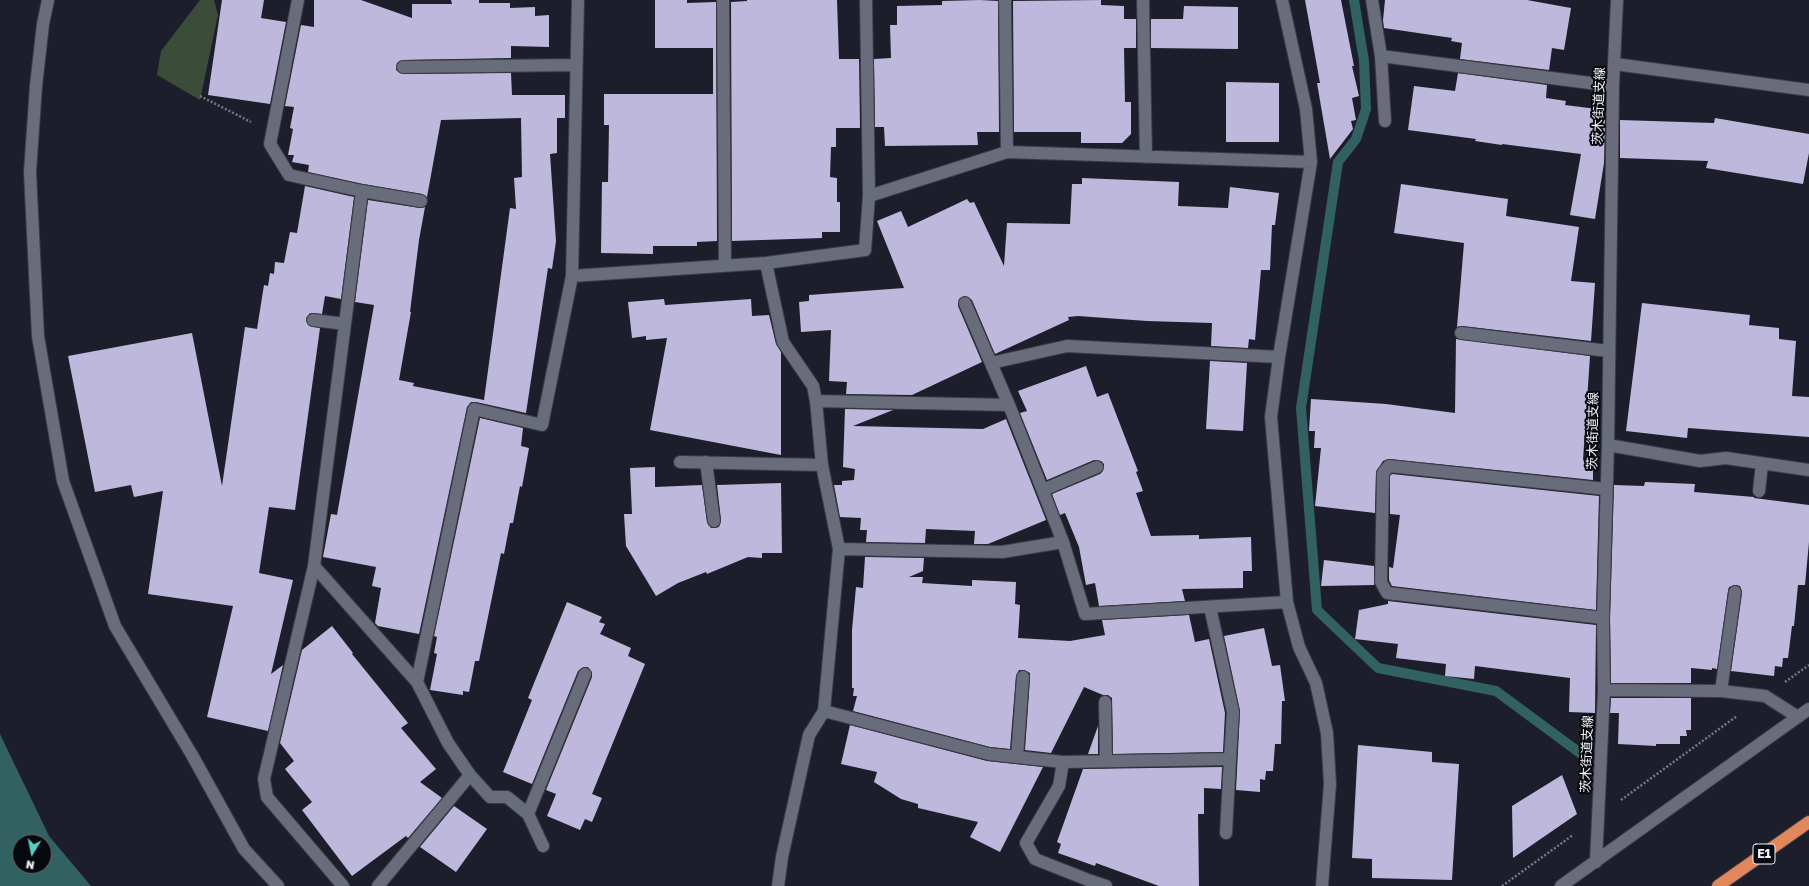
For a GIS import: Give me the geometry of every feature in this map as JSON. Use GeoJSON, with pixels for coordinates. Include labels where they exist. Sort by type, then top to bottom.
{"type":"FeatureCollection","features":[{"type":"Feature","properties":{"kind":"highway","name":"E1"},"geometry":{"type":"LineString","coordinates":[[1718,886],[1809,822]]}},
{"type":"Feature","properties":{"kind":"street"},"geometry":{"type":"LineString","coordinates":[[48,0],[42,24],[30,172],[38,336],[63,481],[115,626],[192,756],[244,849],[278,886]]}},
{"type":"Feature","properties":{"kind":"street"},"geometry":{"type":"LineString","coordinates":[[298,0],[270,144],[289,175],[362,191],[421,201]]}},
{"type":"Feature","properties":{"kind":"street"},"geometry":{"type":"LineString","coordinates":[[416,682],[474,409],[542,425],[572,276],[575,65],[578,0]]}},
{"type":"Feature","properties":{"kind":"street"},"geometry":{"type":"LineString","coordinates":[[723,0],[724,265]]}},
{"type":"Feature","properties":{"kind":"street"},"geometry":{"type":"LineString","coordinates":[[572,276],[766,263],[866,250],[869,196],[866,0]]}},
{"type":"Feature","properties":{"kind":"street"},"geometry":{"type":"LineString","coordinates":[[1005,0],[1007,152]]}},
{"type":"Feature","properties":{"kind":"street"},"geometry":{"type":"LineString","coordinates":[[1144,0],[1146,157]]}},
{"type":"Feature","properties":{"kind":"street"},"geometry":{"type":"LineString","coordinates":[[1282,0],[1306,109],[1311,162],[1279,357],[1271,417],[1287,602],[1299,647],[1316,683],[1327,733],[1330,784],[1322,886]]}},
{"type":"Feature","properties":{"kind":"street"},"geometry":{"type":"LineString","coordinates":[[1372,0],[1381,56],[1384,121]]}},
{"type":"Feature","properties":{"kind":"street","name":"茨木街道支線"},"geometry":{"type":"LineString","coordinates":[[1596,862],[1604,690],[1603,618],[1608,446],[1608,351],[1613,86],[1617,0]]}},
{"type":"Feature","properties":{"kind":"street"},"geometry":{"type":"LineString","coordinates":[[1381,56],[1613,86]]}},
{"type":"Feature","properties":{"kind":"street"},"geometry":{"type":"LineString","coordinates":[[1615,64],[1809,90]]}},
{"type":"Feature","properties":{"kind":"street"},"geometry":{"type":"LineString","coordinates":[[402,67],[575,65]]}},
{"type":"Feature","properties":{"kind":"street"},"geometry":{"type":"LineString","coordinates":[[869,196],[1007,152],[1311,162]]}},
{"type":"Feature","properties":{"kind":"street"},"geometry":{"type":"LineString","coordinates":[[343,886],[267,797],[264,779],[314,566],[362,191]]}},
{"type":"Feature","properties":{"kind":"street"},"geometry":{"type":"LineString","coordinates":[[766,263],[783,342],[813,386],[816,401],[822,464],[839,550],[824,710],[809,735],[782,857],[778,886]]}},
{"type":"Feature","properties":{"kind":"street"},"geometry":{"type":"LineString","coordinates":[[965,304],[1009,405],[1043,490],[1063,542],[1085,614],[1287,602]]}},
{"type":"Feature","properties":{"kind":"street"},"geometry":{"type":"LineString","coordinates":[[313,320],[345,324]]}},
{"type":"Feature","properties":{"kind":"street"},"geometry":{"type":"LineString","coordinates":[[1460,333],[1608,351]]}},
{"type":"Feature","properties":{"kind":"street"},"geometry":{"type":"LineString","coordinates":[[991,363],[1068,346],[1279,357]]}},
{"type":"Feature","properties":{"kind":"street"},"geometry":{"type":"LineString","coordinates":[[816,401],[1009,405]]}},
{"type":"Feature","properties":{"kind":"street"},"geometry":{"type":"LineString","coordinates":[[1608,446],[1700,461],[1726,458],[1809,470]]}},
{"type":"Feature","properties":{"kind":"street"},"geometry":{"type":"LineString","coordinates":[[680,462],[822,464]]}},
{"type":"Feature","properties":{"kind":"street"},"geometry":{"type":"LineString","coordinates":[[706,462],[714,520]]}},
{"type":"Feature","properties":{"kind":"street"},"geometry":{"type":"LineString","coordinates":[[1759,491],[1762,464]]}},
{"type":"Feature","properties":{"kind":"street"},"geometry":{"type":"LineString","coordinates":[[1603,618],[1388,593],[1381,582],[1383,473],[1389,466],[1606,489]]}},
{"type":"Feature","properties":{"kind":"street"},"geometry":{"type":"LineString","coordinates":[[1043,490],[1096,467]]}},
{"type":"Feature","properties":{"kind":"street"},"geometry":{"type":"LineString","coordinates":[[839,550],[1002,552],[1063,542]]}},
{"type":"Feature","properties":{"kind":"street"},"geometry":{"type":"LineString","coordinates":[[314,566],[416,682],[448,743],[470,775],[490,797],[507,797],[528,814],[543,846]]}},
{"type":"Feature","properties":{"kind":"street"},"geometry":{"type":"LineString","coordinates":[[1721,691],[1735,592]]}},
{"type":"Feature","properties":{"kind":"street"},"geometry":{"type":"LineString","coordinates":[[1210,607],[1233,712],[1226,833]]}},
{"type":"Feature","properties":{"kind":"street"},"geometry":{"type":"LineString","coordinates":[[528,814],[585,674]]}},
{"type":"Feature","properties":{"kind":"street"},"geometry":{"type":"LineString","coordinates":[[1017,757],[1023,677]]}},
{"type":"Feature","properties":{"kind":"street"},"geometry":{"type":"LineString","coordinates":[[1604,690],[1721,691],[1765,696],[1798,717]]}},
{"type":"Feature","properties":{"kind":"street"},"geometry":{"type":"LineString","coordinates":[[1105,702],[1106,761]]}},
{"type":"Feature","properties":{"kind":"street"},"geometry":{"type":"LineString","coordinates":[[1562,886],[1809,709]]}},
{"type":"Feature","properties":{"kind":"street"},"geometry":{"type":"LineString","coordinates":[[824,710],[989,754],[1063,762],[1230,759]]}},
{"type":"Feature","properties":{"kind":"street"},"geometry":{"type":"LineString","coordinates":[[1063,762],[1059,786],[1026,843],[1035,859],[1091,883],[1106,886]]}},
{"type":"Feature","properties":{"kind":"street"},"geometry":{"type":"LineString","coordinates":[[378,886],[470,775]]}},
{"type":"Feature","properties":{"kind":"path"},"geometry":{"type":"LineString","coordinates":[[200,96],[272,134]]}},
{"type":"Feature","properties":{"kind":"path"},"geometry":{"type":"LineString","coordinates":[[1502,886],[1809,665]]}},
{"type":"Feature","properties":{"kind":"shaded area"},"geometry":{"type":"Polygon","coordinates":[[[200,0],[214,0],[218,15],[200,100],[157,75],[161,51],[200,0]]]}},
{"type":"Feature","properties":{"kind":"shaded area"},"geometry":{"type":"Polygon","coordinates":[[[0,734],[48,834],[12,834],[12,874],[52,874],[52,840],[91,886],[0,886],[0,734]]]}},
{"type":"Feature","properties":{"kind":"building"},"geometry":{"type":"Polygon","coordinates":[[[222,0],[264,0],[261,18],[286,22],[270,104],[208,95],[222,0]]]}},
{"type":"Feature","properties":{"kind":"building"},"geometry":{"type":"Polygon","coordinates":[[[314,0],[361,0],[412,18],[412,4],[452,4],[451,0],[479,0],[479,3],[510,3],[510,8],[535,7],[535,16],[549,15],[549,47],[511,46],[511,58],[403,60],[397,63],[396,70],[403,74],[511,73],[512,95],[565,95],[565,118],[557,118],[557,153],[550,154],[556,241],[552,269],[548,268],[526,413],[476,402],[471,402],[467,407],[419,634],[378,626],[375,623],[381,588],[372,586],[376,567],[323,557],[331,514],[337,515],[374,305],[355,302],[368,200],[420,208],[425,207],[419,240],[411,312],[399,380],[414,383],[413,386],[484,400],[510,208],[516,209],[514,178],[522,177],[521,118],[441,120],[427,197],[422,194],[363,184],[308,172],[309,165],[292,162],[294,155],[288,155],[293,129],[290,128],[294,107],[285,106],[301,25],[314,27],[314,0]]]}},
{"type":"Feature","properties":{"kind":"building"},"geometry":{"type":"Polygon","coordinates":[[[655,0],[687,0],[687,3],[716,2],[717,241],[697,242],[697,246],[653,246],[653,254],[601,253],[602,182],[608,182],[609,125],[604,125],[604,94],[713,94],[713,48],[655,48],[655,0]]]}},
{"type":"Feature","properties":{"kind":"building"},"geometry":{"type":"Polygon","coordinates":[[[747,0],[837,0],[839,59],[859,59],[860,128],[836,128],[836,147],[831,147],[830,177],[837,178],[837,202],[840,202],[840,232],[822,232],[822,238],[732,241],[731,2],[747,0]]]}},
{"type":"Feature","properties":{"kind":"building"},"geometry":{"type":"Polygon","coordinates":[[[1101,0],[1101,5],[1124,6],[1124,19],[1136,19],[1136,48],[1124,48],[1125,102],[1131,102],[1131,134],[1122,143],[1081,143],[1081,132],[1014,132],[1013,1],[1101,0]]]}},
{"type":"Feature","properties":{"kind":"building"},"geometry":{"type":"Polygon","coordinates":[[[1305,0],[1341,0],[1354,66],[1352,66],[1359,96],[1352,98],[1356,120],[1351,121],[1353,129],[1330,159],[1317,83],[1320,83],[1305,0]]]}},
{"type":"Feature","properties":{"kind":"building"},"geometry":{"type":"Polygon","coordinates":[[[1385,0],[1527,0],[1571,8],[1564,50],[1552,48],[1549,70],[1460,59],[1462,43],[1451,41],[1452,38],[1384,28],[1383,20],[1385,0]]]}},
{"type":"Feature","properties":{"kind":"building"},"geometry":{"type":"Polygon","coordinates":[[[942,1],[998,1],[999,132],[977,132],[978,145],[885,146],[884,127],[875,127],[874,59],[891,58],[890,25],[897,25],[897,6],[942,5],[942,1]]]}},
{"type":"Feature","properties":{"kind":"building"},"geometry":{"type":"Polygon","coordinates":[[[1184,6],[1238,7],[1238,49],[1151,48],[1151,19],[1183,19],[1184,6]]]}},
{"type":"Feature","properties":{"kind":"building"},"geometry":{"type":"Polygon","coordinates":[[[1458,73],[1547,85],[1546,98],[1566,101],[1565,105],[1597,109],[1596,119],[1605,120],[1604,163],[1595,219],[1570,215],[1581,154],[1502,145],[1475,141],[1476,139],[1408,130],[1414,86],[1455,91],[1458,73]]]}},
{"type":"Feature","properties":{"kind":"building"},"geometry":{"type":"Polygon","coordinates":[[[1226,82],[1279,83],[1279,142],[1226,142],[1226,82]]]}},
{"type":"Feature","properties":{"kind":"building"},"geometry":{"type":"Polygon","coordinates":[[[1715,118],[1809,134],[1809,153],[1803,184],[1706,168],[1708,161],[1620,158],[1620,120],[1714,123],[1715,118]]]}},
{"type":"Feature","properties":{"kind":"building"},"geometry":{"type":"Polygon","coordinates":[[[1082,178],[1179,182],[1178,206],[1228,208],[1230,187],[1279,193],[1275,225],[1272,225],[1270,270],[1261,270],[1255,340],[1249,339],[1248,348],[1211,346],[1212,323],[1147,321],[1078,316],[1068,317],[1069,320],[995,354],[972,300],[965,296],[959,299],[958,306],[982,362],[912,395],[846,394],[847,382],[829,381],[831,330],[801,332],[799,302],[809,301],[809,295],[904,288],[877,221],[901,211],[908,227],[967,199],[970,203],[974,202],[1004,266],[1007,223],[1070,224],[1072,184],[1082,184],[1082,178]]]}},
{"type":"Feature","properties":{"kind":"building"},"geometry":{"type":"Polygon","coordinates":[[[1401,184],[1508,199],[1506,216],[1579,227],[1571,281],[1595,283],[1591,341],[1462,326],[1457,327],[1464,243],[1394,233],[1401,184]]]}},
{"type":"Feature","properties":{"kind":"building"},"geometry":{"type":"Polygon","coordinates":[[[305,186],[354,197],[341,299],[325,296],[322,314],[310,313],[306,319],[309,326],[320,328],[295,510],[269,507],[259,573],[293,580],[271,674],[283,665],[268,731],[207,717],[233,606],[148,594],[163,491],[134,497],[131,485],[95,492],[68,356],[192,333],[222,486],[245,327],[257,329],[264,285],[268,286],[270,273],[274,274],[275,262],[284,263],[290,232],[297,233],[305,186]]]}},
{"type":"Feature","properties":{"kind":"building"},"geometry":{"type":"Polygon","coordinates":[[[664,299],[665,305],[751,299],[752,316],[769,315],[776,344],[781,352],[781,455],[650,430],[667,338],[646,340],[646,336],[632,338],[628,302],[664,299]]]}},
{"type":"Feature","properties":{"kind":"building"},"geometry":{"type":"Polygon","coordinates":[[[1642,303],[1750,315],[1749,325],[1779,328],[1779,339],[1796,341],[1792,396],[1809,397],[1809,437],[1688,428],[1687,438],[1626,431],[1642,303]]]}},
{"type":"Feature","properties":{"kind":"building"},"geometry":{"type":"Polygon","coordinates":[[[1456,339],[1590,356],[1583,460],[1593,461],[1593,480],[1389,459],[1383,461],[1376,472],[1375,513],[1315,506],[1321,448],[1314,448],[1315,431],[1309,431],[1311,399],[1386,404],[1455,413],[1456,339]]]}},
{"type":"Feature","properties":{"kind":"building"},"geometry":{"type":"Polygon","coordinates":[[[1210,361],[1247,363],[1243,431],[1206,429],[1210,361]]]}},
{"type":"Feature","properties":{"kind":"building"},"geometry":{"type":"Polygon","coordinates":[[[1086,366],[1097,397],[1108,393],[1138,471],[1136,472],[1143,491],[1136,493],[1151,536],[1199,535],[1199,539],[1251,537],[1252,571],[1243,571],[1243,588],[1182,589],[1185,601],[1099,606],[1095,583],[1086,585],[1079,547],[1065,513],[1060,515],[1052,494],[1100,474],[1103,471],[1104,464],[1101,461],[1094,460],[1047,480],[1020,413],[1027,411],[1018,391],[1086,366]]]}},
{"type":"Feature","properties":{"kind":"building"},"geometry":{"type":"Polygon","coordinates":[[[845,409],[893,410],[853,426],[983,429],[1006,419],[1046,520],[988,544],[974,544],[975,531],[926,529],[925,543],[866,542],[867,530],[860,530],[861,518],[840,517],[834,485],[842,485],[842,481],[854,480],[855,469],[843,467],[845,409]]]}},
{"type":"Feature","properties":{"kind":"building"},"geometry":{"type":"Polygon","coordinates":[[[480,418],[523,428],[521,446],[529,448],[522,487],[520,486],[513,523],[510,523],[504,554],[501,553],[479,661],[475,661],[469,692],[463,691],[463,695],[430,690],[437,654],[434,653],[437,637],[434,636],[480,418]]]}},
{"type":"Feature","properties":{"kind":"building"},"geometry":{"type":"Polygon","coordinates":[[[655,467],[655,487],[702,485],[707,522],[711,528],[719,527],[721,520],[717,485],[781,483],[782,553],[762,553],[762,558],[748,557],[707,574],[706,572],[678,583],[656,596],[626,546],[624,514],[632,514],[630,468],[655,467]]]}},
{"type":"Feature","properties":{"kind":"building"},"geometry":{"type":"Polygon","coordinates":[[[1392,474],[1599,496],[1596,610],[1392,586],[1389,580],[1389,567],[1393,568],[1400,515],[1390,514],[1390,476],[1392,474]]]}},
{"type":"Feature","properties":{"kind":"building"},"geometry":{"type":"Polygon","coordinates":[[[1645,482],[1695,484],[1694,492],[1754,497],[1809,505],[1809,542],[1805,585],[1798,585],[1794,626],[1792,626],[1788,658],[1783,658],[1782,667],[1775,666],[1774,676],[1731,671],[1742,593],[1740,586],[1736,585],[1729,587],[1728,591],[1717,669],[1691,668],[1691,683],[1611,683],[1610,618],[1614,485],[1644,486],[1645,482]]]}},
{"type":"Feature","properties":{"kind":"building"},"geometry":{"type":"Polygon","coordinates":[[[865,557],[924,558],[923,571],[909,577],[923,577],[922,583],[972,586],[972,580],[1016,582],[1015,604],[1020,605],[1018,638],[1070,641],[1105,635],[1102,620],[1189,615],[1195,642],[1209,639],[1225,713],[1223,752],[1113,754],[1112,698],[1108,695],[1103,695],[1084,687],[1051,753],[1025,750],[1030,673],[1024,670],[1019,670],[1016,676],[1010,749],[990,747],[853,711],[857,696],[853,696],[854,688],[852,688],[852,630],[856,587],[863,588],[865,557]]]}},
{"type":"Feature","properties":{"kind":"building"},"geometry":{"type":"Polygon","coordinates":[[[1324,560],[1374,566],[1374,585],[1321,586],[1324,560]]]}},
{"type":"Feature","properties":{"kind":"building"},"geometry":{"type":"Polygon","coordinates":[[[1388,601],[1596,625],[1595,713],[1569,712],[1570,678],[1475,666],[1474,679],[1445,676],[1446,664],[1396,658],[1398,644],[1355,639],[1359,610],[1388,604],[1388,601]]]}},
{"type":"Feature","properties":{"kind":"building"},"geometry":{"type":"Polygon","coordinates":[[[567,602],[602,617],[599,622],[605,624],[600,634],[631,648],[628,656],[645,664],[592,794],[602,798],[592,822],[585,819],[580,830],[547,816],[556,794],[546,790],[592,677],[592,673],[588,667],[584,667],[578,671],[532,784],[503,772],[532,700],[528,698],[567,602]]]}},
{"type":"Feature","properties":{"kind":"building"},"geometry":{"type":"Polygon","coordinates":[[[332,626],[353,653],[352,654],[408,723],[401,728],[436,769],[420,782],[442,798],[408,838],[406,836],[352,876],[302,810],[312,802],[285,769],[294,761],[280,743],[302,650],[332,626]]]}},
{"type":"Feature","properties":{"kind":"building"},"geometry":{"type":"Polygon","coordinates":[[[1264,628],[1272,666],[1280,665],[1285,701],[1282,701],[1281,744],[1275,744],[1273,771],[1266,771],[1265,780],[1260,779],[1260,792],[1236,790],[1240,711],[1224,636],[1264,628]]]}},
{"type":"Feature","properties":{"kind":"building"},"geometry":{"type":"Polygon","coordinates":[[[1611,698],[1691,698],[1691,730],[1686,730],[1687,736],[1680,736],[1680,744],[1656,744],[1656,746],[1618,744],[1619,713],[1610,713],[1611,698]]]}},
{"type":"Feature","properties":{"kind":"building"},"geometry":{"type":"Polygon","coordinates":[[[850,725],[987,761],[1043,767],[1000,852],[970,837],[978,822],[918,808],[918,804],[901,799],[874,782],[877,772],[841,764],[850,725]]]}},
{"type":"Feature","properties":{"kind":"building"},"geometry":{"type":"Polygon","coordinates":[[[1098,726],[1098,754],[1088,754],[1098,726]]]}},
{"type":"Feature","properties":{"kind":"building"},"geometry":{"type":"Polygon","coordinates":[[[1358,745],[1432,752],[1432,762],[1459,764],[1452,880],[1372,878],[1372,859],[1352,858],[1358,745]]]}},
{"type":"Feature","properties":{"kind":"building"},"geometry":{"type":"Polygon","coordinates":[[[1222,767],[1221,789],[1204,788],[1204,814],[1198,814],[1199,886],[1159,886],[1096,863],[1095,866],[1058,853],[1061,844],[1057,842],[1083,769],[1222,767]]]}},
{"type":"Feature","properties":{"kind":"building"},"geometry":{"type":"Polygon","coordinates":[[[1562,775],[1577,814],[1513,858],[1512,806],[1562,775]]]}},
{"type":"Feature","properties":{"kind":"building"},"geometry":{"type":"Polygon","coordinates":[[[454,806],[487,829],[456,872],[420,847],[454,806]]]}},
{"type":"Feature","properties":{"kind":"waterway"},"geometry":{"type":"LineString","coordinates":[[1354,0],[1364,61],[1366,109],[1356,139],[1338,162],[1301,408],[1317,610],[1378,668],[1496,691],[1580,753]]}}]}
